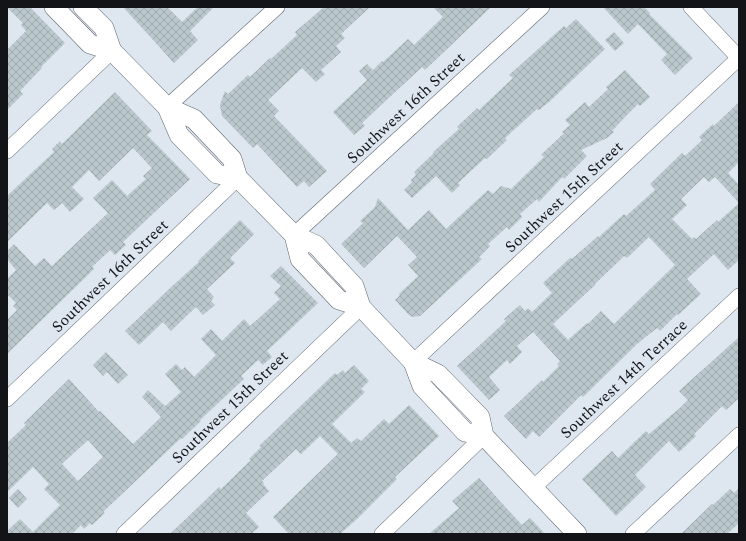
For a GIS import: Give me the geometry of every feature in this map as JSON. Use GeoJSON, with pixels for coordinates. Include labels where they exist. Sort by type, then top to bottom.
{"type":"FeatureCollection","features":[{"type":"Feature","properties":{"kind":"main road"},"geometry":{"type":"LineString","coordinates":[[54,7],[90,44],[112,51]]}},
{"type":"Feature","properties":{"kind":"main road"},"geometry":{"type":"LineString","coordinates":[[84,7],[104,28],[112,51],[167,107],[194,119],[232,159],[238,178],[294,235],[316,245],[354,286],[361,307],[413,362],[438,374],[480,417],[484,436],[577,534]]}},
{"type":"Feature","properties":{"kind":"street"},"geometry":{"type":"LineString","coordinates":[[167,107],[277,7]]}},
{"type":"Feature","properties":{"kind":"street","name":"Southwest 16th Street"},"geometry":{"type":"LineString","coordinates":[[294,235],[542,7]]}},
{"type":"Feature","properties":{"kind":"street"},"geometry":{"type":"LineString","coordinates":[[691,7],[739,58]]}},
{"type":"Feature","properties":{"kind":"street"},"geometry":{"type":"LineString","coordinates":[[7,151],[112,51]]}},
{"type":"Feature","properties":{"kind":"street","name":"Southwest 15th Street"},"geometry":{"type":"LineString","coordinates":[[413,362],[739,58]]}},
{"type":"Feature","properties":{"kind":"street","name":"Southwest 16th Street"},"geometry":{"type":"LineString","coordinates":[[7,399],[238,178]]}},
{"type":"Feature","properties":{"kind":"street","name":"Southwest 14th Terrace"},"geometry":{"type":"LineString","coordinates":[[533,488],[739,296]]}},
{"type":"Feature","properties":{"kind":"street","name":"Southwest 15th Street"},"geometry":{"type":"LineString","coordinates":[[124,534],[361,307]]}},
{"type":"Feature","properties":{"kind":"street"},"geometry":{"type":"LineString","coordinates":[[633,534],[739,435]]}},
{"type":"Feature","properties":{"kind":"street"},"geometry":{"type":"LineString","coordinates":[[382,534],[484,436]]}},
{"type":"Feature","properties":{"kind":"building"},"geometry":{"type":"Polygon","coordinates":[[[7,7],[30,7],[65,43],[20,91],[23,94],[7,110],[7,50],[26,31],[21,25],[23,23],[7,7]]]}},
{"type":"Feature","properties":{"kind":"building"},"geometry":{"type":"Polygon","coordinates":[[[123,7],[167,7],[182,22],[198,7],[214,7],[190,31],[198,40],[174,63],[123,7]]]}},
{"type":"Feature","properties":{"kind":"building"},"geometry":{"type":"Polygon","coordinates":[[[324,7],[370,7],[341,34],[345,38],[336,46],[341,52],[321,70],[325,74],[316,82],[302,68],[268,100],[279,111],[274,116],[327,171],[309,187],[304,181],[297,187],[257,144],[253,148],[222,116],[220,105],[225,91],[228,94],[248,75],[250,77],[297,35],[295,32],[324,7]]]}},
{"type":"Feature","properties":{"kind":"building"},"geometry":{"type":"Polygon","coordinates":[[[433,7],[491,7],[425,70],[422,67],[362,123],[365,126],[354,135],[333,112],[367,80],[359,71],[367,64],[373,70],[408,39],[414,45],[443,17],[433,7]]]}},
{"type":"Feature","properties":{"kind":"building"},"geometry":{"type":"Polygon","coordinates":[[[603,7],[644,7],[650,13],[649,14],[693,58],[675,75],[661,60],[667,54],[638,24],[628,34],[603,7]]]}},
{"type":"Feature","properties":{"kind":"building"},"geometry":{"type":"Polygon","coordinates":[[[576,19],[605,49],[549,102],[539,110],[537,109],[505,138],[507,140],[458,183],[460,185],[452,193],[436,176],[412,198],[404,190],[412,182],[411,180],[416,175],[414,172],[434,153],[433,152],[459,129],[457,127],[477,108],[479,110],[513,78],[509,75],[564,26],[566,28],[576,19]]]}},
{"type":"Feature","properties":{"kind":"building"},"geometry":{"type":"Polygon","coordinates":[[[614,32],[624,43],[615,51],[605,40],[614,32]]]}},
{"type":"Feature","properties":{"kind":"building"},"geometry":{"type":"Polygon","coordinates":[[[625,70],[650,97],[640,106],[638,104],[607,138],[581,150],[587,156],[564,179],[562,177],[539,202],[537,199],[520,214],[522,217],[509,230],[507,227],[488,244],[490,246],[479,257],[482,259],[420,316],[413,317],[409,315],[395,300],[400,295],[399,294],[418,276],[408,265],[417,257],[397,236],[364,268],[341,244],[363,223],[360,221],[375,207],[378,198],[408,230],[429,210],[446,229],[488,190],[493,194],[501,186],[511,189],[544,157],[541,155],[564,133],[562,132],[570,125],[565,120],[585,102],[589,107],[608,89],[606,87],[625,70]]]}},
{"type":"Feature","properties":{"kind":"building"},"geometry":{"type":"Polygon","coordinates":[[[115,92],[152,131],[147,135],[190,179],[123,242],[126,245],[115,255],[110,250],[92,267],[94,269],[7,354],[7,320],[17,310],[13,306],[16,303],[7,294],[7,279],[16,270],[7,259],[7,251],[14,244],[35,266],[44,258],[52,266],[108,213],[93,198],[112,180],[127,196],[146,179],[143,176],[152,168],[133,148],[99,181],[89,170],[72,187],[84,199],[70,212],[62,203],[54,210],[47,203],[7,242],[7,196],[54,152],[52,149],[60,141],[62,144],[115,92]]]}},
{"type":"Feature","properties":{"kind":"building"},"geometry":{"type":"Polygon","coordinates":[[[739,102],[739,162],[728,173],[739,185],[739,203],[739,260],[728,270],[714,254],[687,279],[701,294],[678,315],[677,314],[660,331],[657,328],[637,344],[583,397],[581,395],[539,437],[533,431],[526,439],[504,416],[542,380],[543,382],[559,366],[557,364],[560,361],[533,332],[517,346],[522,352],[510,364],[507,360],[489,377],[500,390],[489,400],[457,366],[506,321],[504,319],[520,305],[525,311],[528,308],[532,312],[552,293],[543,283],[570,258],[572,259],[598,236],[599,237],[624,214],[626,216],[655,190],[650,184],[682,153],[685,156],[702,140],[699,137],[713,124],[714,126],[739,102]],[[704,177],[681,199],[687,205],[672,219],[692,239],[694,237],[696,239],[717,220],[718,222],[739,203],[715,177],[709,182],[704,177]],[[649,237],[627,258],[624,256],[553,324],[568,340],[601,311],[614,324],[675,265],[649,237]]]}},
{"type":"Feature","properties":{"kind":"building"},"geometry":{"type":"Polygon","coordinates":[[[240,220],[254,234],[230,258],[235,263],[207,289],[214,297],[211,301],[215,305],[203,315],[196,307],[171,331],[163,322],[139,345],[125,331],[199,262],[198,261],[240,220]]]}},
{"type":"Feature","properties":{"kind":"building"},"geometry":{"type":"Polygon","coordinates":[[[281,266],[318,303],[267,351],[272,357],[263,365],[258,360],[241,376],[244,379],[103,512],[105,513],[92,525],[90,523],[84,529],[81,525],[72,534],[7,534],[7,531],[20,519],[33,532],[60,505],[44,489],[49,484],[33,467],[7,492],[7,443],[26,425],[24,423],[69,379],[99,412],[100,411],[133,444],[161,417],[142,397],[148,390],[165,406],[181,392],[165,374],[176,364],[182,370],[185,367],[194,377],[216,355],[201,339],[211,329],[222,341],[244,319],[250,326],[280,299],[274,293],[281,286],[270,276],[281,266]],[[88,440],[62,464],[78,481],[103,457],[88,440]]]}},
{"type":"Feature","properties":{"kind":"building"},"geometry":{"type":"Polygon","coordinates":[[[739,337],[739,398],[726,410],[722,406],[694,434],[696,436],[679,452],[669,441],[635,475],[646,487],[616,516],[582,479],[612,451],[618,458],[646,431],[649,434],[680,408],[688,400],[679,391],[739,337]]]}},
{"type":"Feature","properties":{"kind":"building"},"geometry":{"type":"Polygon","coordinates":[[[106,352],[128,375],[118,384],[107,372],[103,376],[93,365],[106,352]]]}},
{"type":"Feature","properties":{"kind":"building"},"geometry":{"type":"Polygon","coordinates":[[[354,365],[369,381],[361,389],[365,392],[332,424],[351,443],[357,438],[361,441],[384,419],[389,424],[409,405],[439,436],[395,477],[397,479],[357,519],[340,534],[289,534],[273,517],[338,454],[320,436],[301,454],[296,449],[262,481],[269,491],[246,513],[259,527],[251,534],[170,534],[219,487],[221,489],[251,460],[249,459],[261,447],[259,446],[335,373],[337,375],[343,370],[345,373],[354,365]]]}},
{"type":"Feature","properties":{"kind":"building"},"geometry":{"type":"Polygon","coordinates":[[[479,478],[522,525],[530,518],[545,534],[429,534],[459,508],[452,501],[479,478]]]}},
{"type":"Feature","properties":{"kind":"building"},"geometry":{"type":"Polygon","coordinates":[[[739,488],[739,523],[727,534],[681,534],[730,489],[734,493],[739,488]]]}},
{"type":"Feature","properties":{"kind":"building"},"geometry":{"type":"Polygon","coordinates":[[[18,489],[27,499],[18,508],[9,498],[18,489]]]}}]}
